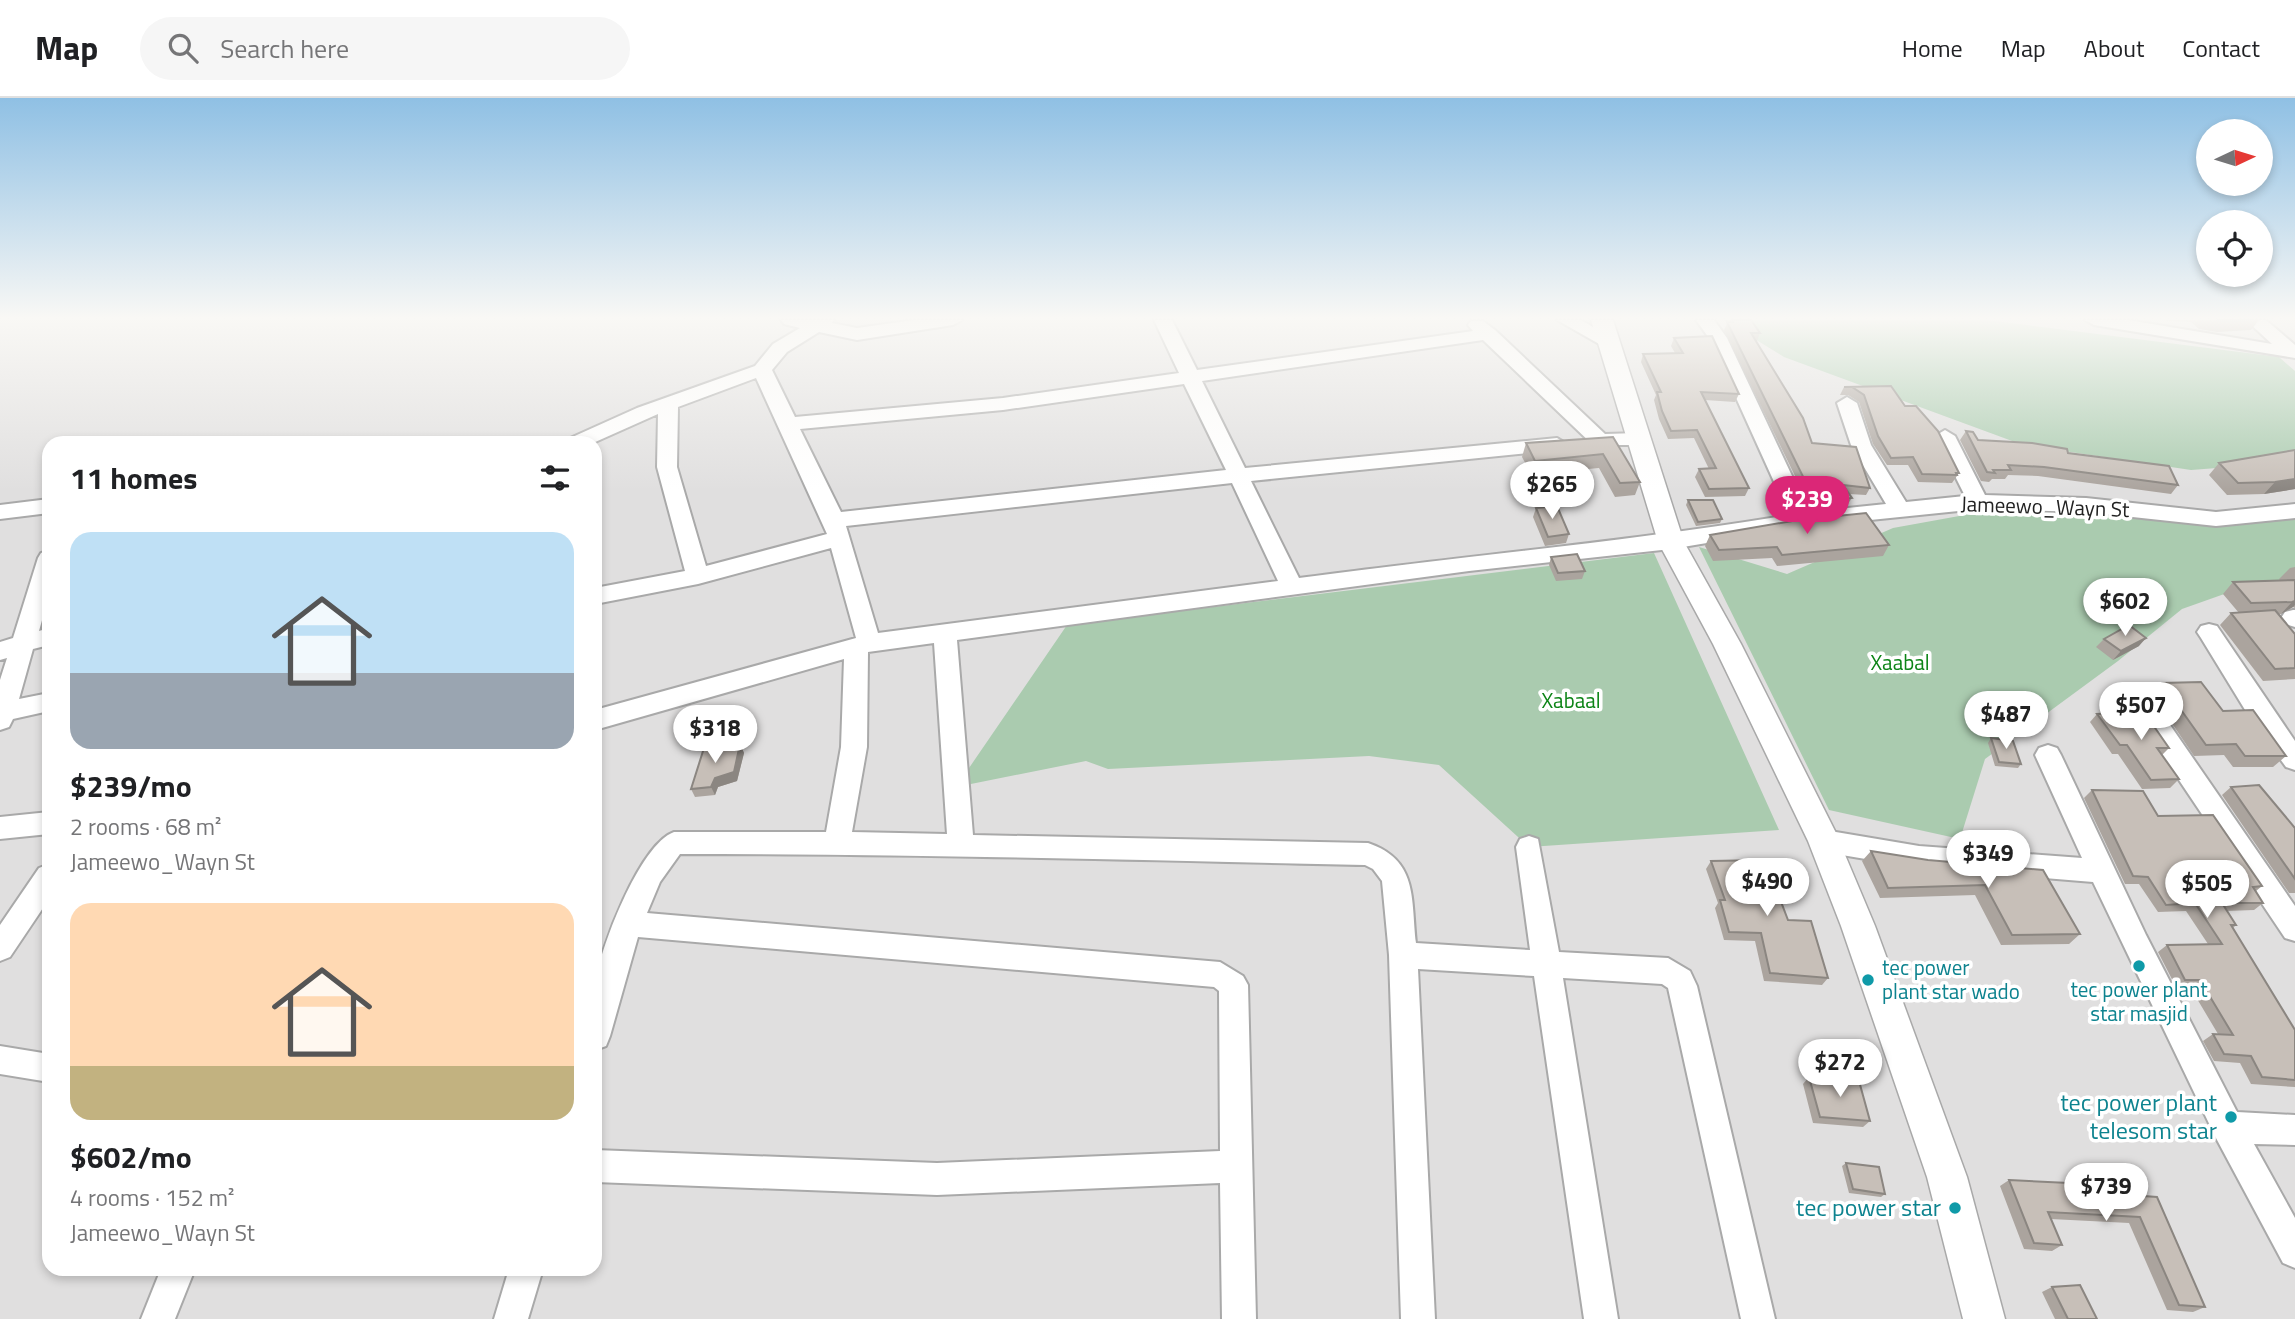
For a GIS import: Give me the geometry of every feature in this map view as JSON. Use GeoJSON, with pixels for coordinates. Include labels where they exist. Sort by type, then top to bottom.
{"type":"FeatureCollection","features":[{"type":"Feature","properties":{"kind":"street"},"geometry":{"type":"LineString","coordinates":[[591,436],[668,403],[742,377]]}},
{"type":"Feature","properties":{"kind":"street"},"geometry":{"type":"LineString","coordinates":[[766,377],[790,424],[836,530],[862,646],[854,747],[837,843]]}},
{"type":"Feature","properties":{"kind":"street"},"geometry":{"type":"LineString","coordinates":[[790,424],[1003,404],[1202,377]]}},
{"type":"Feature","properties":{"kind":"street"},"geometry":{"type":"LineString","coordinates":[[1534,377],[1600,441]]}},
{"type":"Feature","properties":{"kind":"street"},"geometry":{"type":"LineString","coordinates":[[1619,377],[1671,542],[1727,644],[1824,841],[1858,926],[1947,1177],[1984,1319]]}},
{"type":"Feature","properties":{"kind":"street"},"geometry":{"type":"LineString","coordinates":[[1736,377],[1802,520]]}},
{"type":"Feature","properties":{"kind":"street"},"geometry":{"type":"LineString","coordinates":[[1189,379],[1292,586]]}},
{"type":"Feature","properties":{"kind":"street"},"geometry":{"type":"LineString","coordinates":[[668,403],[667,467],[698,576]]}},
{"type":"Feature","properties":{"kind":"street"},"geometry":{"type":"LineString","coordinates":[[1847,403],[1861,445],[1900,510]]}},
{"type":"Feature","properties":{"kind":"street"},"geometry":{"type":"LineString","coordinates":[[1945,436],[1978,502]]}},
{"type":"Feature","properties":{"kind":"street"},"geometry":{"type":"LineString","coordinates":[[602,595],[698,576],[836,530],[1237,476],[1638,439]]}},
{"type":"Feature","properties":{"kind":"street","name":"Jameewo_Wayn St"},"geometry":{"type":"LineString","coordinates":[[602,718],[862,646],[946,631],[1292,586],[1671,542],[1802,520],[1978,502],[2085,505],[2216,519],[2295,511]]}},
{"type":"Feature","properties":{"kind":"street"},"geometry":{"type":"LineString","coordinates":[[0,512],[42,507]]}},
{"type":"Feature","properties":{"kind":"street"},"geometry":{"type":"LineString","coordinates":[[42,575],[11,648],[2,716],[42,704]]}},
{"type":"Feature","properties":{"kind":"street"},"geometry":{"type":"LineString","coordinates":[[946,631],[961,848]]}},
{"type":"Feature","properties":{"kind":"street"},"geometry":{"type":"LineString","coordinates":[[2209,632],[2295,760]]}},
{"type":"Feature","properties":{"kind":"street"},"geometry":{"type":"LineString","coordinates":[[11,648],[42,638]]}},
{"type":"Feature","properties":{"kind":"street"},"geometry":{"type":"LineString","coordinates":[[2139,700],[2295,929]]}},
{"type":"Feature","properties":{"kind":"street"},"geometry":{"type":"LineString","coordinates":[[2048,755],[2100,871],[2227,1127],[2295,1251]]}},
{"type":"Feature","properties":{"kind":"street"},"geometry":{"type":"LineString","coordinates":[[0,828],[42,824]]}},
{"type":"Feature","properties":{"kind":"street"},"geometry":{"type":"LineString","coordinates":[[1824,841],[1919,856],[2100,871]]}},
{"type":"Feature","properties":{"kind":"street"},"geometry":{"type":"LineString","coordinates":[[602,1013],[629,924],[659,857],[674,843],[837,843],[961,848],[1368,854],[1383,861],[1395,878],[1403,955],[1418,1319]]}},
{"type":"Feature","properties":{"kind":"street"},"geometry":{"type":"LineString","coordinates":[[1530,847],[1601,1319]]}},
{"type":"Feature","properties":{"kind":"street"},"geometry":{"type":"LineString","coordinates":[[0,948],[42,886]]}},
{"type":"Feature","properties":{"kind":"street"},"geometry":{"type":"LineString","coordinates":[[629,924],[1220,975],[1233,985],[1239,1319]]}},
{"type":"Feature","properties":{"kind":"street"},"geometry":{"type":"LineString","coordinates":[[1403,955],[1668,971],[1680,980],[1758,1319]]}},
{"type":"Feature","properties":{"kind":"street"},"geometry":{"type":"LineString","coordinates":[[0,1060],[42,1067]]}},
{"type":"Feature","properties":{"kind":"street"},"geometry":{"type":"LineString","coordinates":[[2227,1127],[2295,1130]]}},
{"type":"Feature","properties":{"kind":"street"},"geometry":{"type":"LineString","coordinates":[[602,1166],[937,1180],[1236,1166]]}},
{"type":"Feature","properties":{"kind":"street"},"geometry":{"type":"LineString","coordinates":[[158,1319],[175,1276]]}},
{"type":"Feature","properties":{"kind":"street"},"geometry":{"type":"LineString","coordinates":[[511,1319],[524,1276]]}},
{"type":"Feature","properties":{"kind":"shaded area"},"geometry":{"type":"Polygon","coordinates":[[[0,377],[2295,377],[2295,1319],[0,1319],[0,377]]]}},
{"type":"Feature","properties":{"kind":"green space"},"geometry":{"type":"Polygon","coordinates":[[[1838,377],[2295,377],[2295,457],[2256,465],[2191,470],[2023,445],[1838,377]]]}},
{"type":"Feature","properties":{"kind":"green space","name":"Xaabal"},"geometry":{"type":"Polygon","coordinates":[[[2031,503],[2193,516],[2295,516],[2295,578],[2244,587],[2182,609],[2118,661],[1985,759],[1960,839],[1829,810],[1699,547],[1787,574],[1893,528],[2031,503]]]}},
{"type":"Feature","properties":{"kind":"green space","name":"Xabaal"},"geometry":{"type":"Polygon","coordinates":[[[1654,553],[1779,830],[1529,847],[1439,765],[1369,756],[1108,769],[1086,761],[956,787],[1067,625],[1654,553]]]}},
{"type":"Feature","properties":{"kind":"building"},"geometry":{"type":"Polygon","coordinates":[[[1654,377],[1731,377],[1739,394],[1701,392],[1749,488],[1709,489],[1699,469],[1716,468],[1697,430],[1671,431],[1657,392],[1661,392],[1654,377]]]}},
{"type":"Feature","properties":{"kind":"building"},"geometry":{"type":"Polygon","coordinates":[[[1754,377],[1778,377],[1803,418],[1812,443],[1856,447],[1870,488],[1843,485],[1852,498],[1815,501],[1754,377]]]}},
{"type":"Feature","properties":{"kind":"building"},"geometry":{"type":"Polygon","coordinates":[[[1891,386],[1905,406],[1916,406],[1938,431],[1959,473],[1956,473],[1957,475],[1922,474],[1913,457],[1891,458],[1878,436],[1864,395],[1852,387],[1844,387],[1891,386]]]}},
{"type":"Feature","properties":{"kind":"building"},"geometry":{"type":"Polygon","coordinates":[[[1966,431],[1973,432],[1978,440],[2032,443],[2067,449],[2068,453],[2169,466],[2178,485],[2044,467],[2008,465],[2011,470],[1987,472],[1966,431]]]}},
{"type":"Feature","properties":{"kind":"building"},"geometry":{"type":"Polygon","coordinates":[[[1613,437],[1640,482],[1620,483],[1603,454],[1535,461],[1526,443],[1613,437]]]}},
{"type":"Feature","properties":{"kind":"building"},"geometry":{"type":"Polygon","coordinates":[[[2295,450],[2295,479],[2238,483],[2219,463],[2295,450]]]}},
{"type":"Feature","properties":{"kind":"building"},"geometry":{"type":"Polygon","coordinates":[[[1688,500],[1713,500],[1722,519],[1698,522],[1688,500]]]}},
{"type":"Feature","properties":{"kind":"building"},"geometry":{"type":"Polygon","coordinates":[[[1557,506],[1569,534],[1548,537],[1536,508],[1557,506]]]}},
{"type":"Feature","properties":{"kind":"building"},"geometry":{"type":"Polygon","coordinates":[[[1866,513],[1889,545],[1782,555],[1777,547],[1719,550],[1710,535],[1798,520],[1866,513]]]}},
{"type":"Feature","properties":{"kind":"building"},"geometry":{"type":"Polygon","coordinates":[[[1577,554],[1585,571],[1558,573],[1551,557],[1577,554]]]}},
{"type":"Feature","properties":{"kind":"building"},"geometry":{"type":"Polygon","coordinates":[[[2295,580],[2295,601],[2292,602],[2251,603],[2233,582],[2295,580]]]}},
{"type":"Feature","properties":{"kind":"building"},"geometry":{"type":"Polygon","coordinates":[[[2275,610],[2295,634],[2295,668],[2275,669],[2231,613],[2275,610]]]}},
{"type":"Feature","properties":{"kind":"building"},"geometry":{"type":"Polygon","coordinates":[[[2129,625],[2146,638],[2121,651],[2104,639],[2129,625]]]}},
{"type":"Feature","properties":{"kind":"building"},"geometry":{"type":"Polygon","coordinates":[[[2201,682],[2223,711],[2253,710],[2286,756],[2245,756],[2236,744],[2206,745],[2162,683],[2201,682]]]}},
{"type":"Feature","properties":{"kind":"building"},"geometry":{"type":"Polygon","coordinates":[[[2144,712],[2169,748],[2157,748],[2179,779],[2151,780],[2127,745],[2120,745],[2097,714],[2144,712]]]}},
{"type":"Feature","properties":{"kind":"building"},"geometry":{"type":"Polygon","coordinates":[[[1991,738],[2013,741],[2021,764],[1999,762],[1991,738]]]}},
{"type":"Feature","properties":{"kind":"building"},"geometry":{"type":"Polygon","coordinates":[[[740,744],[734,772],[715,778],[711,787],[691,789],[704,748],[740,744]]]}},
{"type":"Feature","properties":{"kind":"building"},"geometry":{"type":"Polygon","coordinates":[[[2259,785],[2295,828],[2295,879],[2231,787],[2259,785]]]}},
{"type":"Feature","properties":{"kind":"building"},"geometry":{"type":"Polygon","coordinates":[[[2092,790],[2143,791],[2158,816],[2213,815],[2262,886],[2253,887],[2263,903],[2222,903],[2236,925],[2231,925],[2295,1030],[2295,1080],[2262,1077],[2251,1056],[2224,1054],[2213,1034],[2233,1035],[2200,980],[2185,980],[2167,945],[2222,944],[2195,903],[2166,905],[2148,877],[2133,876],[2092,790]]]}},
{"type":"Feature","properties":{"kind":"building"},"geometry":{"type":"Polygon","coordinates":[[[1871,851],[1928,860],[2043,870],[2080,934],[2012,935],[1985,885],[1888,888],[1871,851]]]}},
{"type":"Feature","properties":{"kind":"building"},"geometry":{"type":"Polygon","coordinates":[[[1765,860],[1788,920],[1811,921],[1828,978],[1770,973],[1761,933],[1729,932],[1720,900],[1725,900],[1711,861],[1765,860]]]}},
{"type":"Feature","properties":{"kind":"building"},"geometry":{"type":"Polygon","coordinates":[[[1809,1077],[1859,1081],[1870,1121],[1820,1117],[1809,1077]]]}},
{"type":"Feature","properties":{"kind":"building"},"geometry":{"type":"Polygon","coordinates":[[[1846,1163],[1879,1167],[1885,1194],[1853,1189],[1846,1163]]]}},
{"type":"Feature","properties":{"kind":"building"},"geometry":{"type":"Polygon","coordinates":[[[2009,1180],[2111,1185],[2115,1194],[2157,1197],[2205,1307],[2179,1305],[2140,1217],[2048,1212],[2062,1245],[2034,1243],[2009,1180]]]}},
{"type":"Feature","properties":{"kind":"building"},"geometry":{"type":"Polygon","coordinates":[[[2080,1285],[2097,1319],[2068,1319],[2052,1287],[2080,1285]]]}},
{"type":"Feature","properties":{"kind":"place","name":"tec power plant star masjid"},"geometry":{"type":"Point","coordinates":[2139,966]}},
{"type":"Feature","properties":{"kind":"place","name":"tec power plant star wado"},"geometry":{"type":"Point","coordinates":[1868,980]}},
{"type":"Feature","properties":{"kind":"place","name":"tec power plant telesom star"},"geometry":{"type":"Point","coordinates":[2231,1117]}},
{"type":"Feature","properties":{"kind":"place","name":"tec power star"},"geometry":{"type":"Point","coordinates":[1955,1208]}}]}
